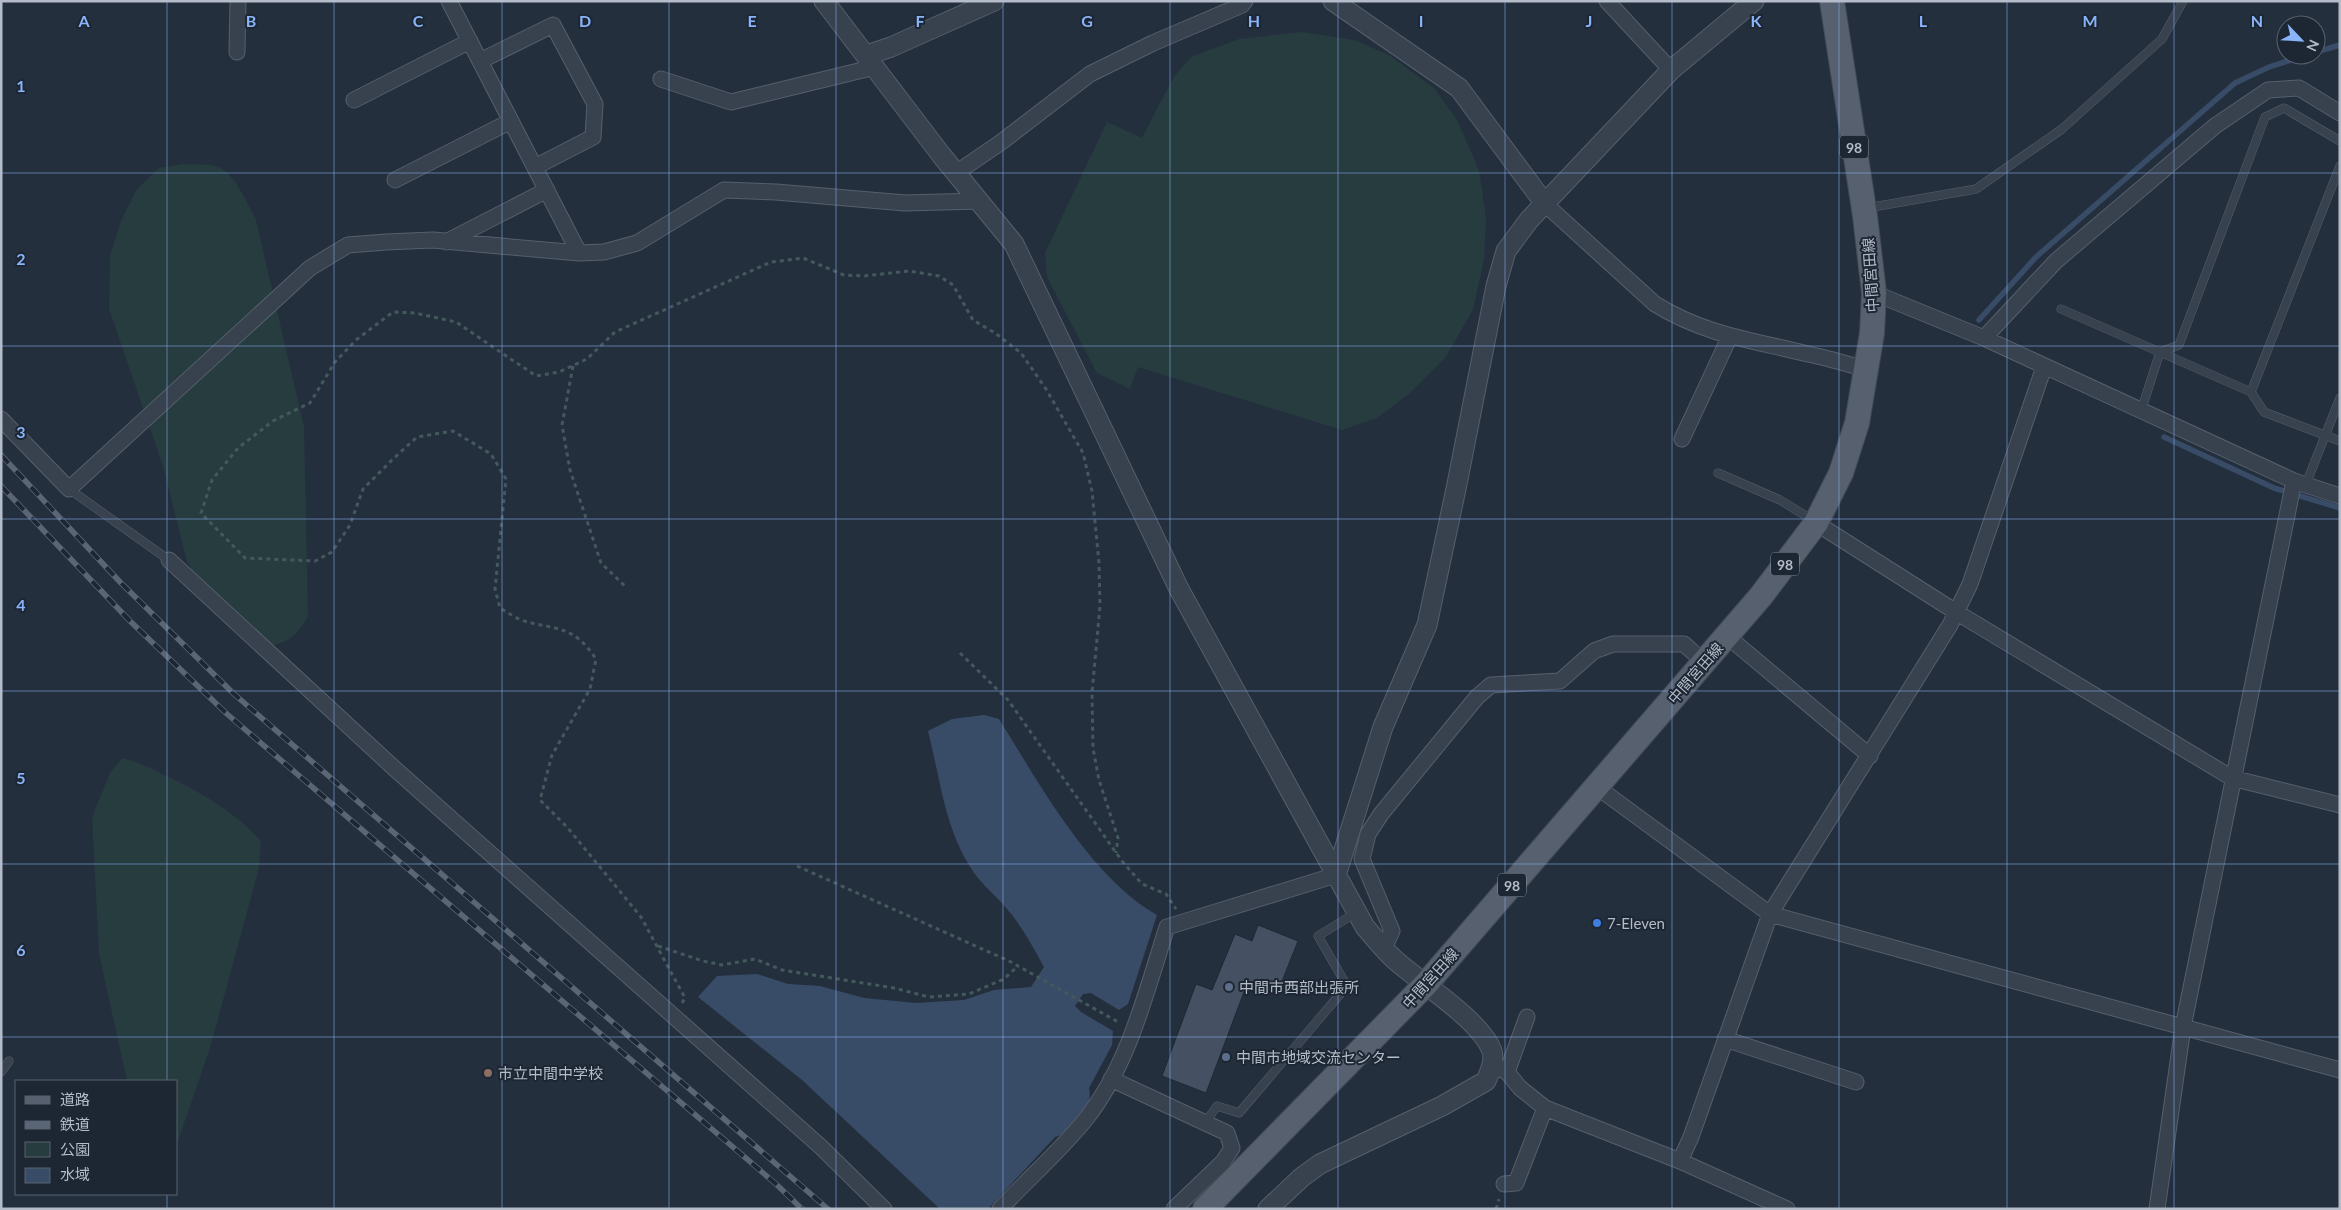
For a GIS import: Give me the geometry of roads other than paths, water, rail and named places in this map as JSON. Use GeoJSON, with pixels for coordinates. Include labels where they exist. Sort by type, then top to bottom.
{"type":"FeatureCollection","features":[{"type":"Feature","properties":{"kind":"main road","name":"中間宮田線"},"geometry":{"type":"LineString","coordinates":[[1205,1209],[1426,984],[1761,596],[1816,522],[1841,473],[1857,424],[1868,370],[1874,293],[1864,208],[1832,1]]}},
{"type":"Feature","properties":{"kind":"street"},"geometry":{"type":"LineString","coordinates":[[237,52],[238,1]]}},
{"type":"Feature","properties":{"kind":"street"},"geometry":{"type":"LineString","coordinates":[[449,1],[579,253]]}},
{"type":"Feature","properties":{"kind":"street"},"geometry":{"type":"LineString","coordinates":[[824,1],[1014,244],[1179,589],[1365,927],[1393,958],[1456,1009],[1487,1040],[1500,1068],[1520,1088],[1545,1108],[1680,1161],[1787,1209]]}},
{"type":"Feature","properties":{"kind":"street"},"geometry":{"type":"LineString","coordinates":[[661,79],[731,102],[871,61],[891,47],[994,1]]}},
{"type":"Feature","properties":{"kind":"street"},"geometry":{"type":"LineString","coordinates":[[956,172],[1000,143],[1090,74],[1153,43],[1242,5],[1245,1]]}},
{"type":"Feature","properties":{"kind":"street"},"geometry":{"type":"LineString","coordinates":[[1333,1],[1459,88],[1545,204],[1655,304],[1696,326],[1868,370]]}},
{"type":"Feature","properties":{"kind":"street"},"geometry":{"type":"LineString","coordinates":[[1607,1],[1671,70]]}},
{"type":"Feature","properties":{"kind":"street"},"geometry":{"type":"LineString","coordinates":[[1336,875],[1383,727],[1427,625],[1496,286],[1506,251],[1529,220],[1671,70],[1754,1]]}},
{"type":"Feature","properties":{"kind":"street"},"geometry":{"type":"LineString","coordinates":[[480,61],[554,26],[595,104],[593,137],[535,167]]}},
{"type":"Feature","properties":{"kind":"street"},"geometry":{"type":"LineString","coordinates":[[354,100],[470,42]]}},
{"type":"Feature","properties":{"kind":"street"},"geometry":{"type":"LineString","coordinates":[[1984,338],[2056,261],[2215,126],[2268,90],[2299,88],[2340,113]]}},
{"type":"Feature","properties":{"kind":"street"},"geometry":{"type":"LineString","coordinates":[[395,180],[511,121]]}},
{"type":"Feature","properties":{"kind":"street"},"geometry":{"type":"LineString","coordinates":[[446,242],[547,190]]}},
{"type":"Feature","properties":{"kind":"street"},"geometry":{"type":"LineString","coordinates":[[1,419],[69,489],[310,268],[348,245],[446,242],[579,253],[604,252],[637,243],[724,190],[776,192],[905,203],[980,201]]}},
{"type":"Feature","properties":{"kind":"street"},"geometry":{"type":"LineString","coordinates":[[1874,293],[1984,338],[2300,483],[2340,496]]}},
{"type":"Feature","properties":{"kind":"street"},"geometry":{"type":"LineString","coordinates":[[1682,439],[1730,336]]}},
{"type":"Feature","properties":{"kind":"street"},"geometry":{"type":"LineString","coordinates":[[1680,1161],[1691,1137],[1770,914],[1870,756],[1956,612],[1970,584],[2044,367]]}},
{"type":"Feature","properties":{"kind":"street"},"geometry":{"type":"LineString","coordinates":[[2157,1209],[2183,1027],[2216,869],[2232,778],[2300,483]]}},
{"type":"Feature","properties":{"kind":"street"},"geometry":{"type":"LineString","coordinates":[[1816,522],[1956,612],[2232,778],[2340,805]]}},
{"type":"Feature","properties":{"kind":"street"},"geometry":{"type":"LineString","coordinates":[[169,560],[394,769],[821,1147],[884,1209]]}},
{"type":"Feature","properties":{"kind":"street"},"geometry":{"type":"LineString","coordinates":[[1726,636],[1870,756]]}},
{"type":"Feature","properties":{"kind":"street"},"geometry":{"type":"LineString","coordinates":[[1384,948],[1392,931],[1362,859],[1368,834],[1477,697],[1491,685],[1560,682],[1594,651],[1613,644],[1684,644],[1704,662]]}},
{"type":"Feature","properties":{"kind":"street"},"geometry":{"type":"LineString","coordinates":[[1597,787],[1770,914],[2340,1070]]}},
{"type":"Feature","properties":{"kind":"street"},"geometry":{"type":"LineString","coordinates":[[1000,1209],[1085,1120],[1111,1079],[1134,1029],[1167,927],[1336,875]]}},
{"type":"Feature","properties":{"kind":"street"},"geometry":{"type":"LineString","coordinates":[[1268,1209],[1302,1177],[1320,1164],[1474,1089],[1486,1081],[1500,1068],[1527,1017]]}},
{"type":"Feature","properties":{"kind":"street"},"geometry":{"type":"LineString","coordinates":[[1725,1040],[1856,1082]]}},
{"type":"Feature","properties":{"kind":"street"},"geometry":{"type":"LineString","coordinates":[[1111,1079],[1227,1134],[1232,1148],[1223,1162],[1174,1209]]}},
{"type":"Feature","properties":{"kind":"street"},"geometry":{"type":"LineString","coordinates":[[1504,1184],[1516,1183],[1545,1108]]}},
{"type":"Feature","properties":{"kind":"lane"},"geometry":{"type":"LineString","coordinates":[[1864,208],[1898,204],[1976,189],[2062,129],[2162,39],[2183,1]]}},
{"type":"Feature","properties":{"kind":"lane"},"geometry":{"type":"LineString","coordinates":[[2160,352],[2178,345],[2265,117],[2284,108],[2340,141]]}},
{"type":"Feature","properties":{"kind":"lane"},"geometry":{"type":"LineString","coordinates":[[2251,392],[2340,166]]}},
{"type":"Feature","properties":{"kind":"lane"},"geometry":{"type":"LineString","coordinates":[[2061,309],[2251,392],[2264,412],[2340,441]]}},
{"type":"Feature","properties":{"kind":"lane"},"geometry":{"type":"LineString","coordinates":[[2141,411],[2160,352]]}},
{"type":"Feature","properties":{"kind":"lane"},"geometry":{"type":"LineString","coordinates":[[2300,483],[2325,436],[2340,398]]}},
{"type":"Feature","properties":{"kind":"lane"},"geometry":{"type":"LineString","coordinates":[[1718,474],[1780,500],[1816,522]]}},
{"type":"Feature","properties":{"kind":"lane"},"geometry":{"type":"LineString","coordinates":[[69,489],[169,560]]}},
{"type":"Feature","properties":{"kind":"lane"},"geometry":{"type":"LineString","coordinates":[[1205,1123],[1217,1106],[1239,1113],[1347,986],[1318,936],[1357,912]]}},
{"type":"Feature","properties":{"kind":"lane"},"geometry":{"type":"LineString","coordinates":[[1,1072],[9,1061]]}},
{"type":"Feature","properties":{"kind":"water"},"geometry":{"type":"Polygon","coordinates":[[[984,715],[999,719],[1049,799],[1088,853],[1133,898],[1157,915],[1128,1004],[1119,1010],[1091,993],[1083,994],[1075,1006],[1081,1012],[1113,1031],[1112,1045],[1089,1088],[1088,1103],[1081,1118],[1069,1130],[1055,1137],[988,1209],[940,1209],[802,1080],[698,997],[717,976],[757,974],[788,984],[820,986],[864,998],[916,1003],[964,1000],[994,990],[1031,987],[1044,967],[1018,922],[978,878],[958,844],[945,807],[928,731],[952,719],[984,715]]]}},
{"type":"Feature","properties":{"kind":"waterway"},"geometry":{"type":"LineString","coordinates":[[2326,49],[2340,45]]}},
{"type":"Feature","properties":{"kind":"waterway"},"geometry":{"type":"LineString","coordinates":[[1979,320],[2036,257],[2235,83],[2276,65]]}},
{"type":"Feature","properties":{"kind":"waterway"},"geometry":{"type":"LineString","coordinates":[[2164,437],[2274,488],[2340,508]]}},
{"type":"Feature","properties":{"kind":"railway"},"geometry":{"type":"LineString","coordinates":[[1,455],[120,582],[234,694],[828,1209]]}},
{"type":"Feature","properties":{"kind":"railway"},"geometry":{"type":"LineString","coordinates":[[1,486],[130,621],[227,714],[776,1184],[802,1209]]}},
{"type":"Feature","properties":{"kind":"place","name":"7-Eleven"},"geometry":{"type":"Point","coordinates":[1597,923]}},
{"type":"Feature","properties":{"kind":"place","name":"中間市西部出張所"},"geometry":{"type":"Point","coordinates":[1229,987]}},
{"type":"Feature","properties":{"kind":"place","name":"中間市地域交流センター"},"geometry":{"type":"Point","coordinates":[1226,1057]}},
{"type":"Feature","properties":{"kind":"place","name":"市立中間中学校"},"geometry":{"type":"Point","coordinates":[488,1073]}}]}
